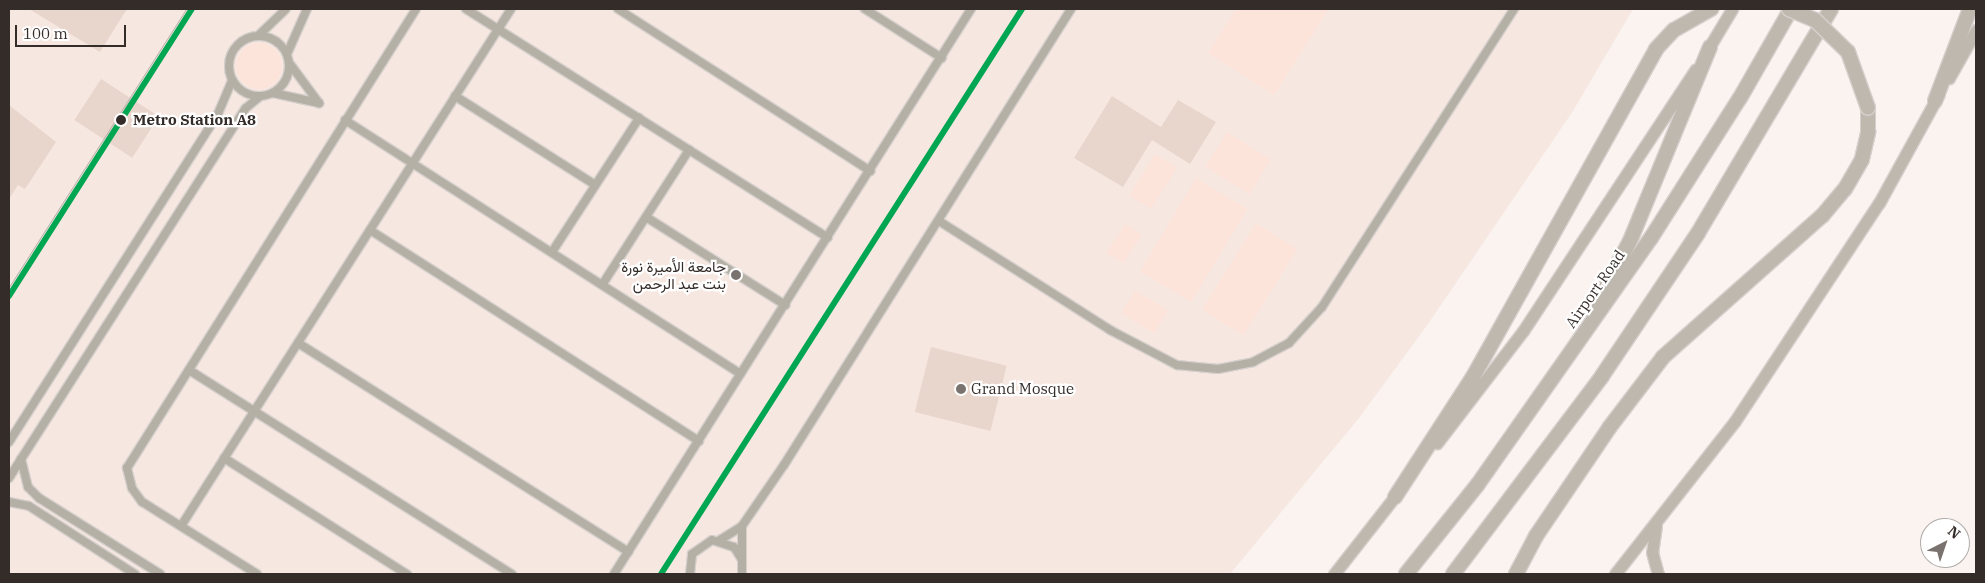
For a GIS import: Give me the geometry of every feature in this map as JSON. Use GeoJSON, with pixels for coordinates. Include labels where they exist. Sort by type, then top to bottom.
{"type":"FeatureCollection","features":[{"type":"Feature","properties":{"kind":"highway"},"geometry":{"type":"LineString","coordinates":[[1395,497],[1474,377],[1656,49],[1674,30],[1693,17],[1711,9]]}},
{"type":"Feature","properties":{"kind":"highway"},"geometry":{"type":"LineString","coordinates":[[1516,574],[1564,494],[1663,357],[1822,216],[1845,189],[1862,159],[1868,132],[1868,108],[1848,52],[1815,20],[1790,9]]}},
{"type":"Feature","properties":{"kind":"highway","name":"Airport Road"},"geometry":{"type":"LineString","coordinates":[[1406,574],[1478,484],[1651,238],[1740,98],[1790,9]]}},
{"type":"Feature","properties":{"kind":"highway"},"geometry":{"type":"LineString","coordinates":[[1453,574],[1504,511],[1608,368],[1698,233],[1832,9]]}},
{"type":"Feature","properties":{"kind":"highway"},"geometry":{"type":"LineString","coordinates":[[1935,101],[1970,9]]}},
{"type":"Feature","properties":{"kind":"highway"},"geometry":{"type":"LineString","coordinates":[[1563,362],[1630,241],[1710,47]]}},
{"type":"Feature","properties":{"kind":"main road"},"geometry":{"type":"LineString","coordinates":[[1334,574],[1523,331],[1710,47],[1732,9]]}},
{"type":"Feature","properties":{"kind":"main road"},"geometry":{"type":"LineString","coordinates":[[1615,574],[1656,524],[1734,421],[1868,219],[1976,30]]}},
{"type":"Feature","properties":{"kind":"main road"},"geometry":{"type":"LineString","coordinates":[[1656,524],[1652,552],[1658,574]]}},
{"type":"Feature","properties":{"kind":"street"},"geometry":{"type":"LineString","coordinates":[[9,442],[217,116],[232,80],[231,54],[242,40],[259,35],[286,9]]}},
{"type":"Feature","properties":{"kind":"street"},"geometry":{"type":"LineString","coordinates":[[287,54],[307,9]]}},
{"type":"Feature","properties":{"kind":"street"},"geometry":{"type":"LineString","coordinates":[[257,574],[142,502],[132,488],[128,468],[416,9]]}},
{"type":"Feature","properties":{"kind":"street"},"geometry":{"type":"LineString","coordinates":[[466,9],[828,238]]}},
{"type":"Feature","properties":{"kind":"street"},"geometry":{"type":"LineString","coordinates":[[181,526],[511,9]]}},
{"type":"Feature","properties":{"kind":"street"},"geometry":{"type":"LineString","coordinates":[[618,9],[870,171]]}},
{"type":"Feature","properties":{"kind":"street"},"geometry":{"type":"LineString","coordinates":[[864,9],[942,58]]}},
{"type":"Feature","properties":{"kind":"street"},"geometry":{"type":"LineString","coordinates":[[614,574],[942,58],[971,9]]}},
{"type":"Feature","properties":{"kind":"street"},"geometry":{"type":"LineString","coordinates":[[690,574],[689,562],[697,547],[720,540],[742,526],[939,221],[1071,9]]}},
{"type":"Feature","properties":{"kind":"street"},"geometry":{"type":"LineString","coordinates":[[939,221],[1110,330],[1177,365],[1218,368],[1253,362],[1289,343],[1322,307],[1514,9]]}},
{"type":"Feature","properties":{"kind":"street"},"geometry":{"type":"LineString","coordinates":[[9,478],[246,108],[259,97],[273,94],[319,103],[290,64],[287,54],[276,40],[259,35]]}},
{"type":"Feature","properties":{"kind":"street"},"geometry":{"type":"LineString","coordinates":[[273,94],[286,81],[290,64]]}},
{"type":"Feature","properties":{"kind":"street"},"geometry":{"type":"LineString","coordinates":[[232,80],[243,92],[259,97]]}},
{"type":"Feature","properties":{"kind":"street"},"geometry":{"type":"LineString","coordinates":[[455,96],[596,185]]}},
{"type":"Feature","properties":{"kind":"street"},"geometry":{"type":"LineString","coordinates":[[552,252],[639,118]]}},
{"type":"Feature","properties":{"kind":"street"},"geometry":{"type":"LineString","coordinates":[[345,120],[741,374]]}},
{"type":"Feature","properties":{"kind":"street"},"geometry":{"type":"LineString","coordinates":[[602,285],[689,150]]}},
{"type":"Feature","properties":{"kind":"street"},"geometry":{"type":"LineString","coordinates":[[646,217],[785,305]]}},
{"type":"Feature","properties":{"kind":"street"},"geometry":{"type":"LineString","coordinates":[[370,230],[699,441]]}},
{"type":"Feature","properties":{"kind":"street"},"geometry":{"type":"LineString","coordinates":[[298,343],[628,552]]}},
{"type":"Feature","properties":{"kind":"street"},"geometry":{"type":"LineString","coordinates":[[189,370],[512,574]]}},
{"type":"Feature","properties":{"kind":"street"},"geometry":{"type":"LineString","coordinates":[[224,458],[407,574]]}},
{"type":"Feature","properties":{"kind":"street"},"geometry":{"type":"LineString","coordinates":[[21,459],[28,487],[39,498],[160,574]]}},
{"type":"Feature","properties":{"kind":"street"},"geometry":{"type":"LineString","coordinates":[[9,502],[29,506],[135,574]]}},
{"type":"Feature","properties":{"kind":"street"},"geometry":{"type":"LineString","coordinates":[[742,526],[744,572]]}},
{"type":"Feature","properties":{"kind":"street"},"geometry":{"type":"LineString","coordinates":[[720,540],[734,547],[742,560]]}},
{"type":"Feature","properties":{"kind":"shaded area","name":"جامعة الأميرة نورة بنت عبد الرحمن"},"geometry":{"type":"Polygon","coordinates":[[[9,9],[1633,9],[1573,111],[1428,324],[1359,418],[1230,574],[9,574],[9,9]]]}},
{"type":"Feature","properties":{"kind":"shaded area"},"geometry":{"type":"Polygon","coordinates":[[[1236,9],[1329,9],[1274,95],[1208,53],[1236,9]]]}},
{"type":"Feature","properties":{"kind":"shaded area"},"geometry":{"type":"Polygon","coordinates":[[[259,43],[272,47],[278,53],[282,66],[278,79],[272,85],[259,89],[246,85],[240,79],[236,66],[240,53],[246,47],[259,43]]]}},
{"type":"Feature","properties":{"kind":"shaded area"},"geometry":{"type":"Polygon","coordinates":[[[1227,132],[1271,160],[1249,194],[1205,167],[1227,132]]]}},
{"type":"Feature","properties":{"kind":"shaded area"},"geometry":{"type":"Polygon","coordinates":[[[1155,154],[1177,168],[1151,209],[1129,196],[1155,154]]]}},
{"type":"Feature","properties":{"kind":"shaded area"},"geometry":{"type":"Polygon","coordinates":[[[1196,178],[1247,209],[1191,302],[1140,271],[1196,178]]]}},
{"type":"Feature","properties":{"kind":"shaded area"},"geometry":{"type":"Polygon","coordinates":[[[1256,223],[1298,249],[1244,335],[1202,310],[1256,223]]]}},
{"type":"Feature","properties":{"kind":"shaded area"},"geometry":{"type":"Polygon","coordinates":[[[1125,224],[1142,235],[1123,263],[1106,253],[1125,224]]]}},
{"type":"Feature","properties":{"kind":"shaded area"},"geometry":{"type":"Polygon","coordinates":[[[1135,290],[1168,311],[1154,334],[1121,313],[1135,290]]]}},
{"type":"Feature","properties":{"kind":"building"},"geometry":{"type":"Polygon","coordinates":[[[29,9],[127,9],[100,52],[29,9]]]}},
{"type":"Feature","properties":{"kind":"building","name":"Metro Station A8"},"geometry":{"type":"Polygon","coordinates":[[[101,79],[159,117],[132,158],[74,120],[101,79]]]}},
{"type":"Feature","properties":{"kind":"building"},"geometry":{"type":"Polygon","coordinates":[[[1112,96],[1161,127],[1178,100],[1216,122],[1190,164],[1152,140],[1123,187],[1074,158],[1112,96]]]}},
{"type":"Feature","properties":{"kind":"building"},"geometry":{"type":"Polygon","coordinates":[[[9,105],[56,142],[25,189],[18,185],[9,199],[9,105]]]}},
{"type":"Feature","properties":{"kind":"building","name":"Grand Mosque"},"geometry":{"type":"Polygon","coordinates":[[[931,347],[1007,366],[990,431],[915,412],[931,347]]]}},
{"type":"Feature","properties":{"kind":"tram line"},"geometry":{"type":"LineString","coordinates":[[9,287],[186,9]]}},
{"type":"Feature","properties":{"kind":"transit line"},"geometry":{"type":"LineString","coordinates":[[9,296],[192,9]]}},
{"type":"Feature","properties":{"kind":"transit line"},"geometry":{"type":"LineString","coordinates":[[661,574],[1022,9]]}},
{"type":"Feature","properties":{"kind":"place","name":"Metro Station A8"},"geometry":{"type":"Point","coordinates":[121,120]}},
{"type":"Feature","properties":{"kind":"place","name":"جامعة الأميرة نورة بنت عبد الرحمن"},"geometry":{"type":"Point","coordinates":[736,275]}},
{"type":"Feature","properties":{"kind":"place","name":"Grand Mosque"},"geometry":{"type":"Point","coordinates":[961,389]}}]}
